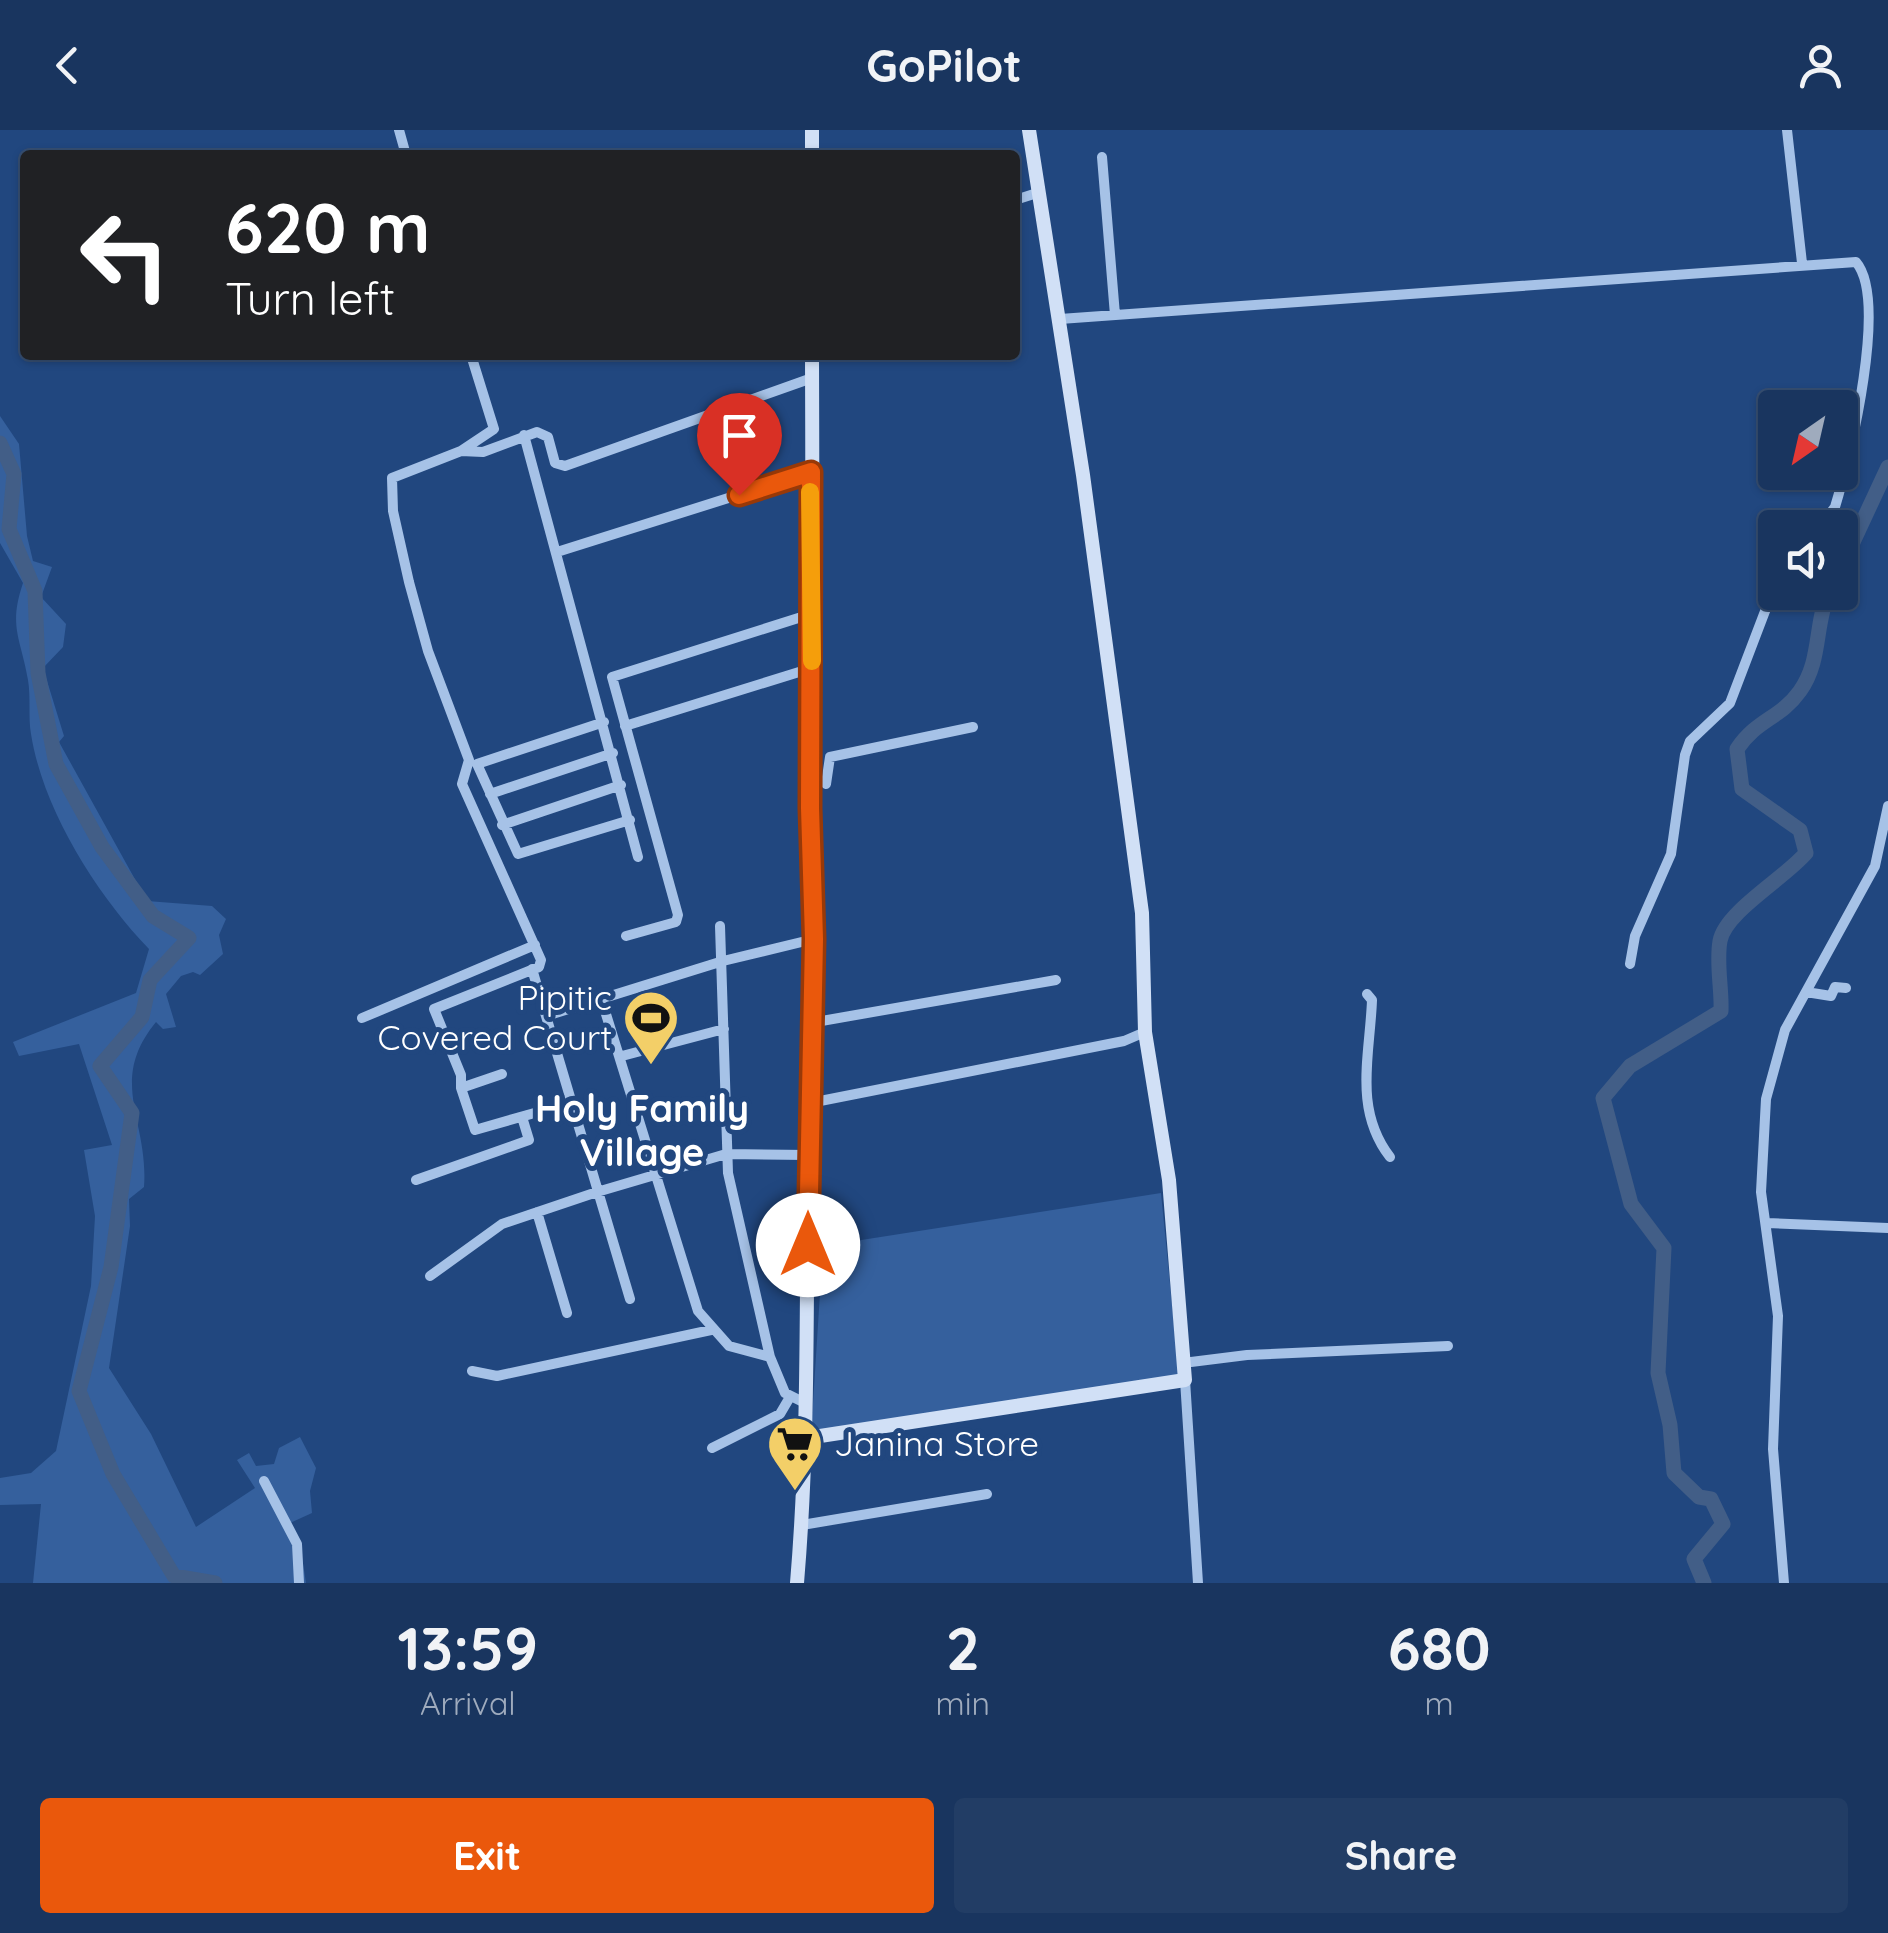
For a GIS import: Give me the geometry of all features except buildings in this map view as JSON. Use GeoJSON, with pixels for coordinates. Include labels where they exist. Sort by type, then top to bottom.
{"type":"FeatureCollection","features":[{"type":"Feature","properties":{"kind":"street"},"geometry":{"type":"LineString","coordinates":[[1028,130],[1060,319],[1142,913],[1145,1032],[1169,1180],[1198,1583]]}},
{"type":"Feature","properties":{"kind":"street"},"geometry":{"type":"LineString","coordinates":[[1786,130],[1802,264]]}},
{"type":"Feature","properties":{"kind":"street"},"geometry":{"type":"LineString","coordinates":[[1102,157],[1115,315]]}},
{"type":"Feature","properties":{"kind":"street"},"geometry":{"type":"LineString","coordinates":[[1020,198],[1037,193]]}},
{"type":"Feature","properties":{"kind":"street"},"geometry":{"type":"LineString","coordinates":[[1060,319],[1856,262],[1871,277],[1880,314],[1879,350],[1833,510]]}},
{"type":"Feature","properties":{"kind":"street"},"geometry":{"type":"LineString","coordinates":[[472,360],[495,422],[487,434],[462,451],[392,478],[393,511],[428,652],[470,760],[462,784],[541,965],[434,1009],[462,1074],[460,1088],[475,1130],[538,1112]]}},
{"type":"Feature","properties":{"kind":"street"},"geometry":{"type":"LineString","coordinates":[[797,1583],[807,1438],[814,939],[812,360]]}},
{"type":"Feature","properties":{"kind":"street"},"geometry":{"type":"LineString","coordinates":[[462,451],[484,452],[537,432],[548,438],[555,464],[565,466],[812,378]]}},
{"type":"Feature","properties":{"kind":"street"},"geometry":{"type":"LineString","coordinates":[[487,434],[497,447]]}},
{"type":"Feature","properties":{"kind":"street"},"geometry":{"type":"LineString","coordinates":[[524,434],[638,857]]}},
{"type":"Feature","properties":{"kind":"street"},"geometry":{"type":"LineString","coordinates":[[558,552],[811,472]]}},
{"type":"Feature","properties":{"kind":"street"},"geometry":{"type":"LineString","coordinates":[[1630,964],[1635,936],[1671,854],[1690,741],[1730,703],[1766,610]]}},
{"type":"Feature","properties":{"kind":"street"},"geometry":{"type":"LineString","coordinates":[[626,936],[678,919],[612,677],[812,614]]}},
{"type":"Feature","properties":{"kind":"street"},"geometry":{"type":"LineString","coordinates":[[626,726],[812,668]]}},
{"type":"Feature","properties":{"kind":"street"},"geometry":{"type":"LineString","coordinates":[[604,722],[479,761],[502,825],[521,855],[630,820]]}},
{"type":"Feature","properties":{"kind":"street"},"geometry":{"type":"LineString","coordinates":[[826,784],[830,757],[973,727]]}},
{"type":"Feature","properties":{"kind":"street"},"geometry":{"type":"LineString","coordinates":[[490,794],[613,753]]}},
{"type":"Feature","properties":{"kind":"street"},"geometry":{"type":"LineString","coordinates":[[502,825],[621,785]]}},
{"type":"Feature","properties":{"kind":"street"},"geometry":{"type":"LineString","coordinates":[[1784,1583],[1773,1449],[1778,1316],[1761,1173],[1766,1099],[1782,1038],[1843,932],[1875,866],[1888,806]]}},
{"type":"Feature","properties":{"kind":"street"},"geometry":{"type":"LineString","coordinates":[[720,926],[726,1154],[770,1357],[790,1397],[807,1404]]}},
{"type":"Feature","properties":{"kind":"street"},"geometry":{"type":"LineString","coordinates":[[546,1016],[723,960],[814,939]]}},
{"type":"Feature","properties":{"kind":"street"},"geometry":{"type":"LineString","coordinates":[[362,1018],[535,945]]}},
{"type":"Feature","properties":{"kind":"street"},"geometry":{"type":"LineString","coordinates":[[532,969],[630,1298]]}},
{"type":"Feature","properties":{"kind":"street"},"geometry":{"type":"LineString","coordinates":[[810,1023],[1056,980]]}},
{"type":"Feature","properties":{"kind":"street"},"geometry":{"type":"LineString","coordinates":[[1806,992],[1832,996],[1834,988],[1846,988]]}},
{"type":"Feature","properties":{"kind":"street"},"geometry":{"type":"LineString","coordinates":[[1367,994],[1372,1000],[1365,1055],[1368,1110],[1376,1139],[1390,1156]]}},
{"type":"Feature","properties":{"kind":"street"},"geometry":{"type":"LineString","coordinates":[[601,998],[622,1056],[694,1301],[711,1330],[735,1349],[770,1357]]}},
{"type":"Feature","properties":{"kind":"street"},"geometry":{"type":"LineString","coordinates":[[622,1056],[724,1029]]}},
{"type":"Feature","properties":{"kind":"street"},"geometry":{"type":"LineString","coordinates":[[810,1103],[1124,1041],[1145,1032]]}},
{"type":"Feature","properties":{"kind":"street"},"geometry":{"type":"LineString","coordinates":[[460,1088],[502,1074]]}},
{"type":"Feature","properties":{"kind":"street"},"geometry":{"type":"LineString","coordinates":[[416,1180],[529,1140],[522,1117]]}},
{"type":"Feature","properties":{"kind":"street"},"geometry":{"type":"LineString","coordinates":[[430,1276],[487,1232],[597,1192],[726,1154],[808,1156]]}},
{"type":"Feature","properties":{"kind":"street"},"geometry":{"type":"LineString","coordinates":[[537,1212],[567,1313]]}},
{"type":"Feature","properties":{"kind":"street"},"geometry":{"type":"LineString","coordinates":[[1767,1223],[1888,1228]]}},
{"type":"Feature","properties":{"kind":"street"},"geometry":{"type":"LineString","coordinates":[[472,1371],[498,1376],[711,1330]]}},
{"type":"Feature","properties":{"kind":"street"},"geometry":{"type":"LineString","coordinates":[[1183,1363],[1448,1346]]}},
{"type":"Feature","properties":{"kind":"street"},"geometry":{"type":"LineString","coordinates":[[807,1438],[1185,1380]]}},
{"type":"Feature","properties":{"kind":"street"},"geometry":{"type":"LineString","coordinates":[[712,1448],[780,1414],[790,1397]]}},
{"type":"Feature","properties":{"kind":"street"},"geometry":{"type":"LineString","coordinates":[[264,1480],[297,1544],[299,1583]]}},
{"type":"Feature","properties":{"kind":"street"},"geometry":{"type":"LineString","coordinates":[[802,1525],[986,1494]]}},
{"type":"Feature","properties":{"kind":"shaded area"},"geometry":{"type":"Polygon","coordinates":[[[0,416],[19,444],[33,561],[52,567],[41,597],[66,624],[63,647],[43,668],[64,736],[59,742],[147,901],[212,906],[226,919],[219,935],[223,954],[200,975],[193,972],[181,976],[166,994],[176,1027],[163,1029],[156,1022],[134,1064],[132,1083],[144,1187],[129,1199],[130,1226],[109,1368],[151,1434],[196,1527],[255,1488],[237,1460],[249,1453],[256,1466],[274,1464],[279,1448],[300,1437],[316,1468],[310,1491],[312,1513],[290,1523],[300,1544],[306,1583],[33,1583],[41,1504],[0,1505],[0,1478],[31,1473],[56,1451],[91,1286],[95,1216],[84,1150],[112,1145],[79,1044],[19,1056],[13,1042],[136,993],[149,949],[110,903],[75,850],[37,763],[30,728],[28,680],[16,622],[23,583],[0,543],[0,416]]]}},
{"type":"Feature","properties":{"kind":"shaded area"},"geometry":{"type":"Polygon","coordinates":[[[1161,1193],[1179,1375],[811,1435],[823,1246],[1161,1193]]]}},
{"type":"Feature","properties":{"kind":"waterway"},"geometry":{"type":"LineString","coordinates":[[0,443],[14,474],[9,529],[35,591],[38,673],[56,764],[102,847],[153,916],[189,938],[150,980],[142,1017],[100,1066],[132,1113],[111,1267],[79,1391],[113,1474],[174,1576],[215,1583]]}},
{"type":"Feature","properties":{"kind":"waterway"},"geometry":{"type":"LineString","coordinates":[[1858,531],[1888,467]]}},
{"type":"Feature","properties":{"kind":"waterway"},"geometry":{"type":"LineString","coordinates":[[1704,1583],[1694,1559],[1723,1524],[1711,1499],[1699,1497],[1674,1473],[1670,1425],[1658,1373],[1664,1248],[1631,1204],[1603,1098],[1630,1066],[1721,1011],[1719,950],[1724,930],[1744,907],[1806,853],[1800,830],[1742,789],[1737,749],[1752,731],[1785,708],[1800,691],[1812,667],[1823,610]]}},
{"type":"Feature","properties":{"kind":"slow traffic"},"geometry":{"type":"LineString","coordinates":[[810,492],[812,661]]}},
{"type":"Feature","properties":{"kind":"place","name":"Pipitic Covered Court"},"geometry":{"type":"Point","coordinates":[651,1067]}},
{"type":"Feature","properties":{"kind":"place","name":"Janina Store"},"geometry":{"type":"Point","coordinates":[795,1493]}},
{"type":"Feature","properties":{"kind":"district","name":"Holy Family Village"},"geometry":{"type":"Point","coordinates":[642,1131]}},
{"type":"Feature","properties":{"kind":"route"},"geometry":{"type":"LineString","coordinates":[[739,495],[811,472],[810,808],[814,939],[808,1245]]}}]}
